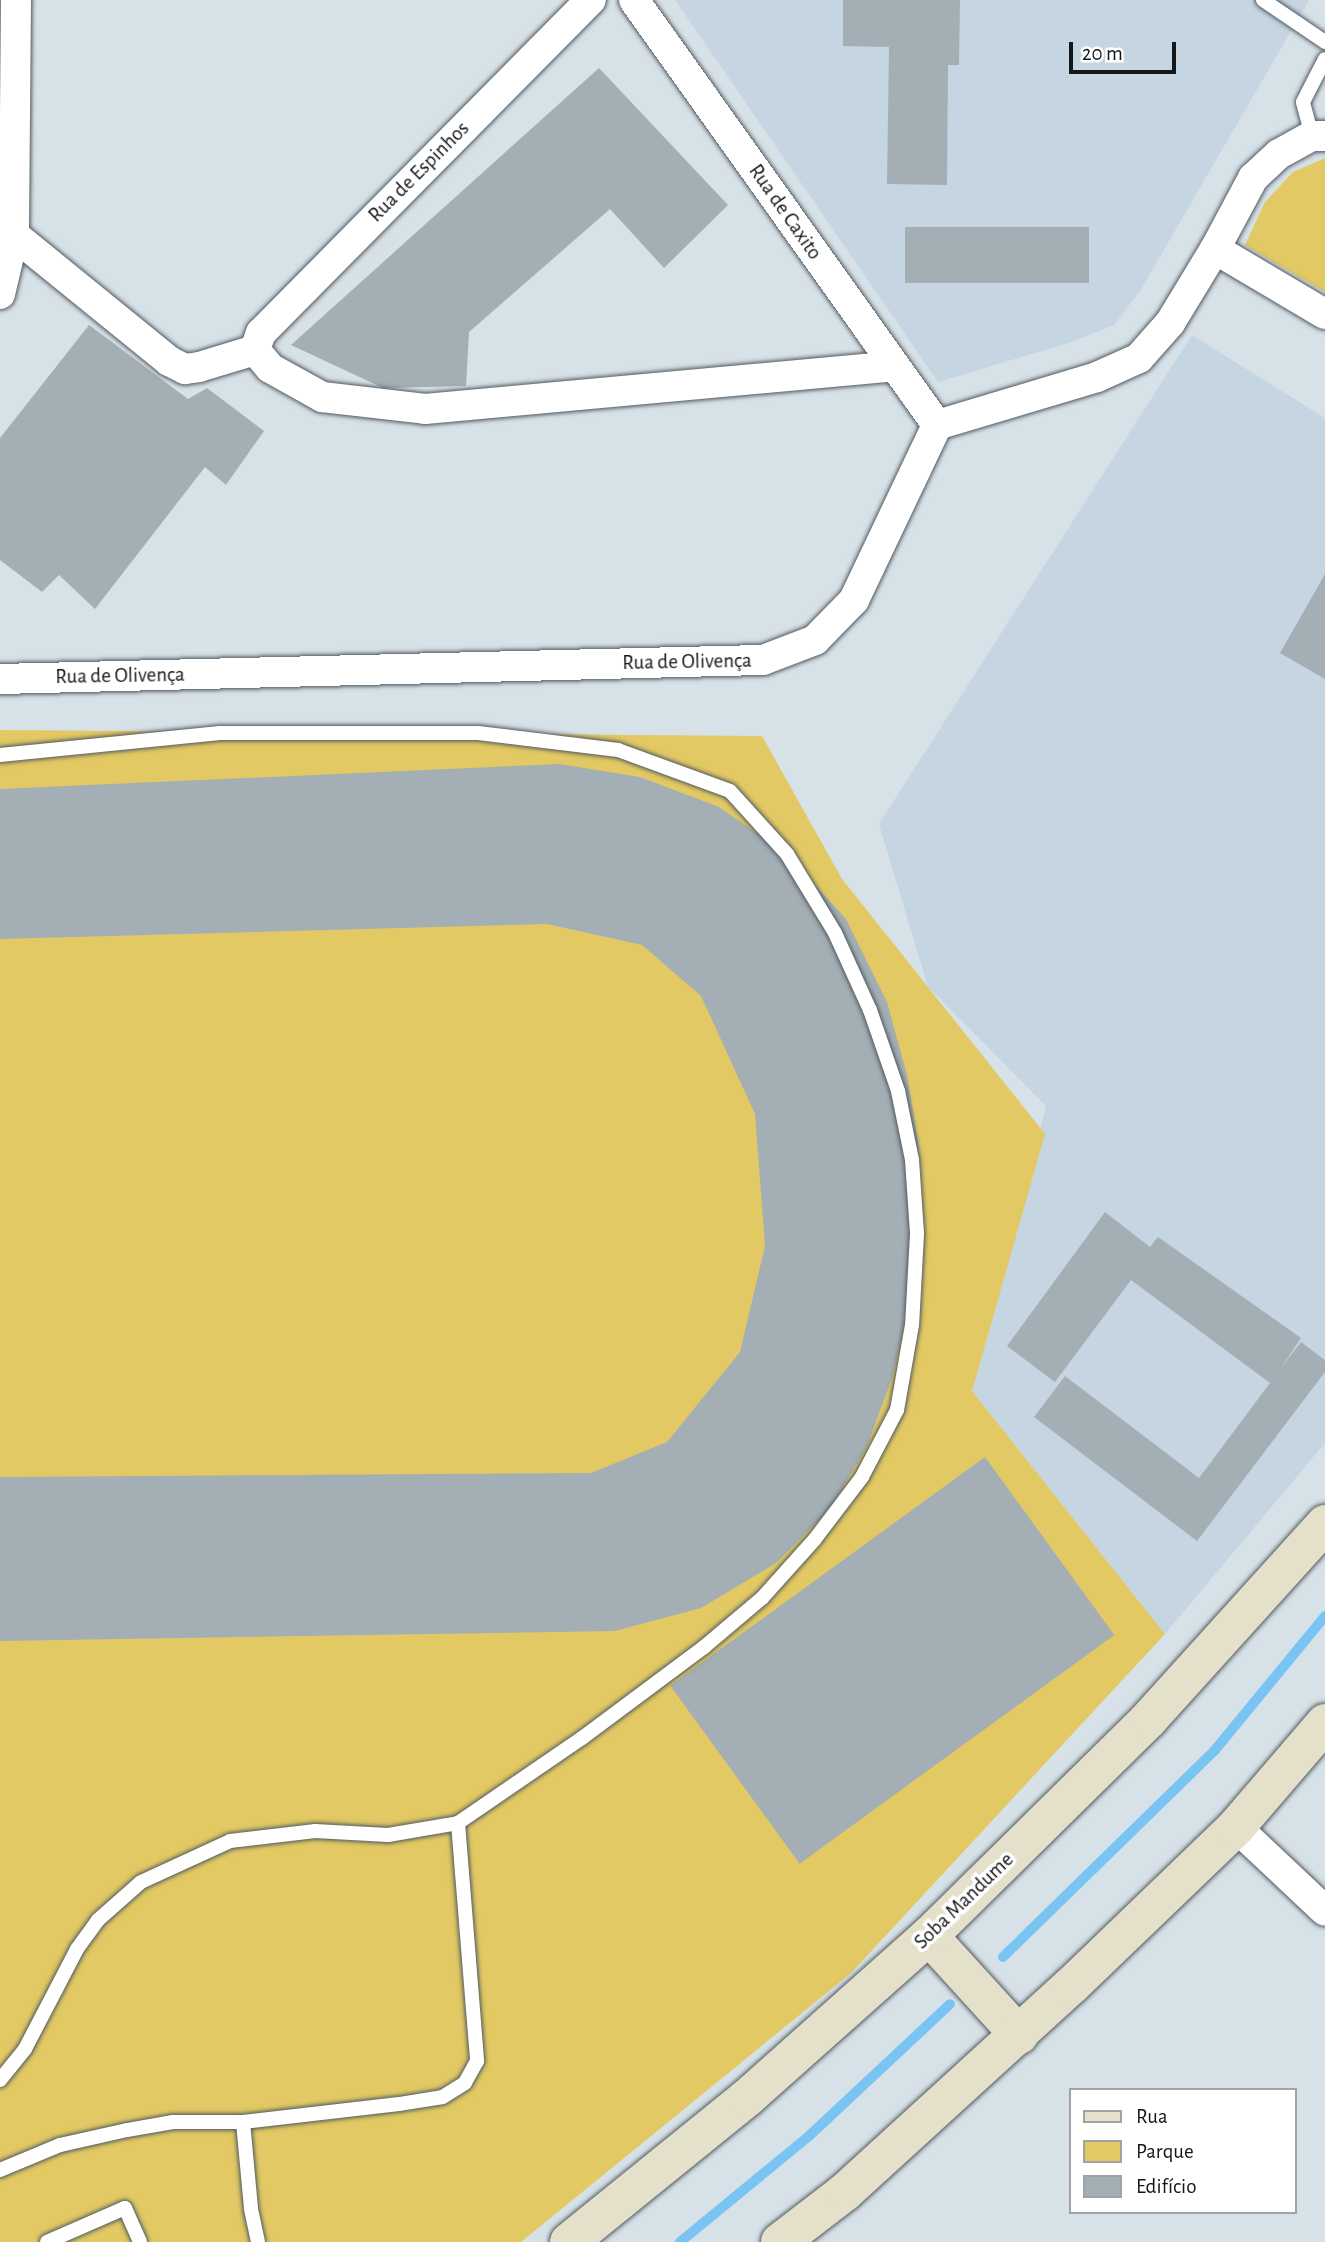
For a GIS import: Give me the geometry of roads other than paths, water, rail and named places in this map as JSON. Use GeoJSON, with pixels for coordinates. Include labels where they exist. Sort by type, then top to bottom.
{"type":"FeatureCollection","features":[{"type":"Feature","properties":{"kind":"main road","name":"Soba Mandume"},"geometry":{"type":"LineString","coordinates":[[569,2242],[748,2097],[941,1949],[1325,1524]]}},
{"type":"Feature","properties":{"kind":"main road"},"geometry":{"type":"LineString","coordinates":[[780,2242],[845,2192],[1008,2023],[1236,1827],[1325,1723]]}},
{"type":"Feature","properties":{"kind":"main road"},"geometry":{"type":"LineString","coordinates":[[941,1949],[1008,2023]]}},
{"type":"Feature","properties":{"kind":"street"},"geometry":{"type":"LineString","coordinates":[[0,294],[14,235],[16,0]]}},
{"type":"Feature","properties":{"kind":"street","name":"Rua de Espinhos"},"geometry":{"type":"LineString","coordinates":[[255,350],[261,333],[592,0]]}},
{"type":"Feature","properties":{"kind":"street","name":"Rua de Caxito"},"geometry":{"type":"LineString","coordinates":[[634,0],[937,425]]}},
{"type":"Feature","properties":{"kind":"street"},"geometry":{"type":"LineString","coordinates":[[937,425],[1097,377],[1139,358],[1170,323],[1216,249],[1253,178],[1279,154],[1318,136]]}},
{"type":"Feature","properties":{"kind":"street"},"geometry":{"type":"LineString","coordinates":[[14,235],[177,365],[185,369],[199,367],[255,350],[270,368],[321,397],[425,409],[894,366]]}},
{"type":"Feature","properties":{"kind":"street"},"geometry":{"type":"LineString","coordinates":[[1216,249],[1325,314]]}},
{"type":"Feature","properties":{"kind":"street","name":"Rua de Olivença"},"geometry":{"type":"LineString","coordinates":[[0,679],[763,660],[815,640],[854,600],[937,425]]}},
{"type":"Feature","properties":{"kind":"street"},"geometry":{"type":"LineString","coordinates":[[1236,1827],[1325,1911]]}},
{"type":"Feature","properties":{"kind":"lane"},"geometry":{"type":"LineString","coordinates":[[1263,0],[1325,42]]}},
{"type":"Feature","properties":{"kind":"lane"},"geometry":{"type":"LineString","coordinates":[[1318,136],[1303,102],[1325,60]]}},
{"type":"Feature","properties":{"kind":"lane"},"geometry":{"type":"LineString","coordinates":[[0,755],[220,733],[478,733],[618,750],[730,791],[787,854],[835,933],[870,1010],[898,1091],[913,1172],[917,1234],[912,1325],[897,1410],[862,1477],[815,1539],[761,1598],[704,1647],[582,1738],[458,1823],[388,1835],[315,1831],[230,1841],[141,1882],[98,1920],[77,1948],[25,2049],[0,2080]]}},
{"type":"Feature","properties":{"kind":"lane"},"geometry":{"type":"LineString","coordinates":[[0,2170],[60,2145],[127,2130],[173,2122],[243,2122],[443,2098],[465,2083],[477,2061],[458,1823]]}},
{"type":"Feature","properties":{"kind":"lane"},"geometry":{"type":"LineString","coordinates":[[243,2122],[251,2208],[258,2242]]}},
{"type":"Feature","properties":{"kind":"lane"},"geometry":{"type":"LineString","coordinates":[[47,2242],[125,2208],[140,2242]]}},
{"type":"Feature","properties":{"kind":"waterway"},"geometry":{"type":"LineString","coordinates":[[1003,1957],[1215,1750],[1325,1616]]}},
{"type":"Feature","properties":{"kind":"waterway"},"geometry":{"type":"LineString","coordinates":[[680,2242],[809,2136],[950,2004]]}}]}
